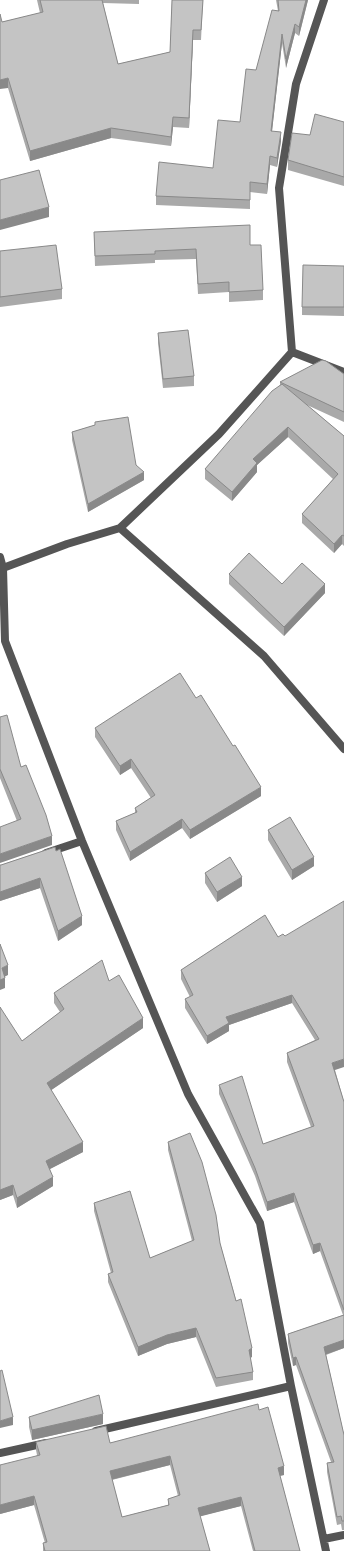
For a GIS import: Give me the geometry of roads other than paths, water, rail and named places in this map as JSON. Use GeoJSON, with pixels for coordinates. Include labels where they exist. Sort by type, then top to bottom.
{"type":"FeatureCollection","features":[{"type":"Feature","properties":{"kind":"street"},"geometry":{"type":"LineString","coordinates":[[3,568],[67,544],[120,528],[219,434],[292,352],[279,188],[296,84],[324,0]]}},
{"type":"Feature","properties":{"kind":"street"},"geometry":{"type":"LineString","coordinates":[[292,352],[344,372]]}},
{"type":"Feature","properties":{"kind":"street"},"geometry":{"type":"LineString","coordinates":[[120,528],[264,656],[344,749]]}},
{"type":"Feature","properties":{"kind":"street"},"geometry":{"type":"LineString","coordinates":[[0,557],[3,568],[5,641],[82,841],[188,1094],[260,1223],[291,1386],[326,1551]]}},
{"type":"Feature","properties":{"kind":"street"},"geometry":{"type":"LineString","coordinates":[[37,856],[82,841]]}},
{"type":"Feature","properties":{"kind":"street"},"geometry":{"type":"LineString","coordinates":[[84,1434],[291,1386]]}},
{"type":"Feature","properties":{"kind":"street"},"geometry":{"type":"LineString","coordinates":[[0,1453],[54,1441]]}},
{"type":"Feature","properties":{"kind":"street"},"geometry":{"type":"LineString","coordinates":[[324,1539],[344,1535]]}}]}
